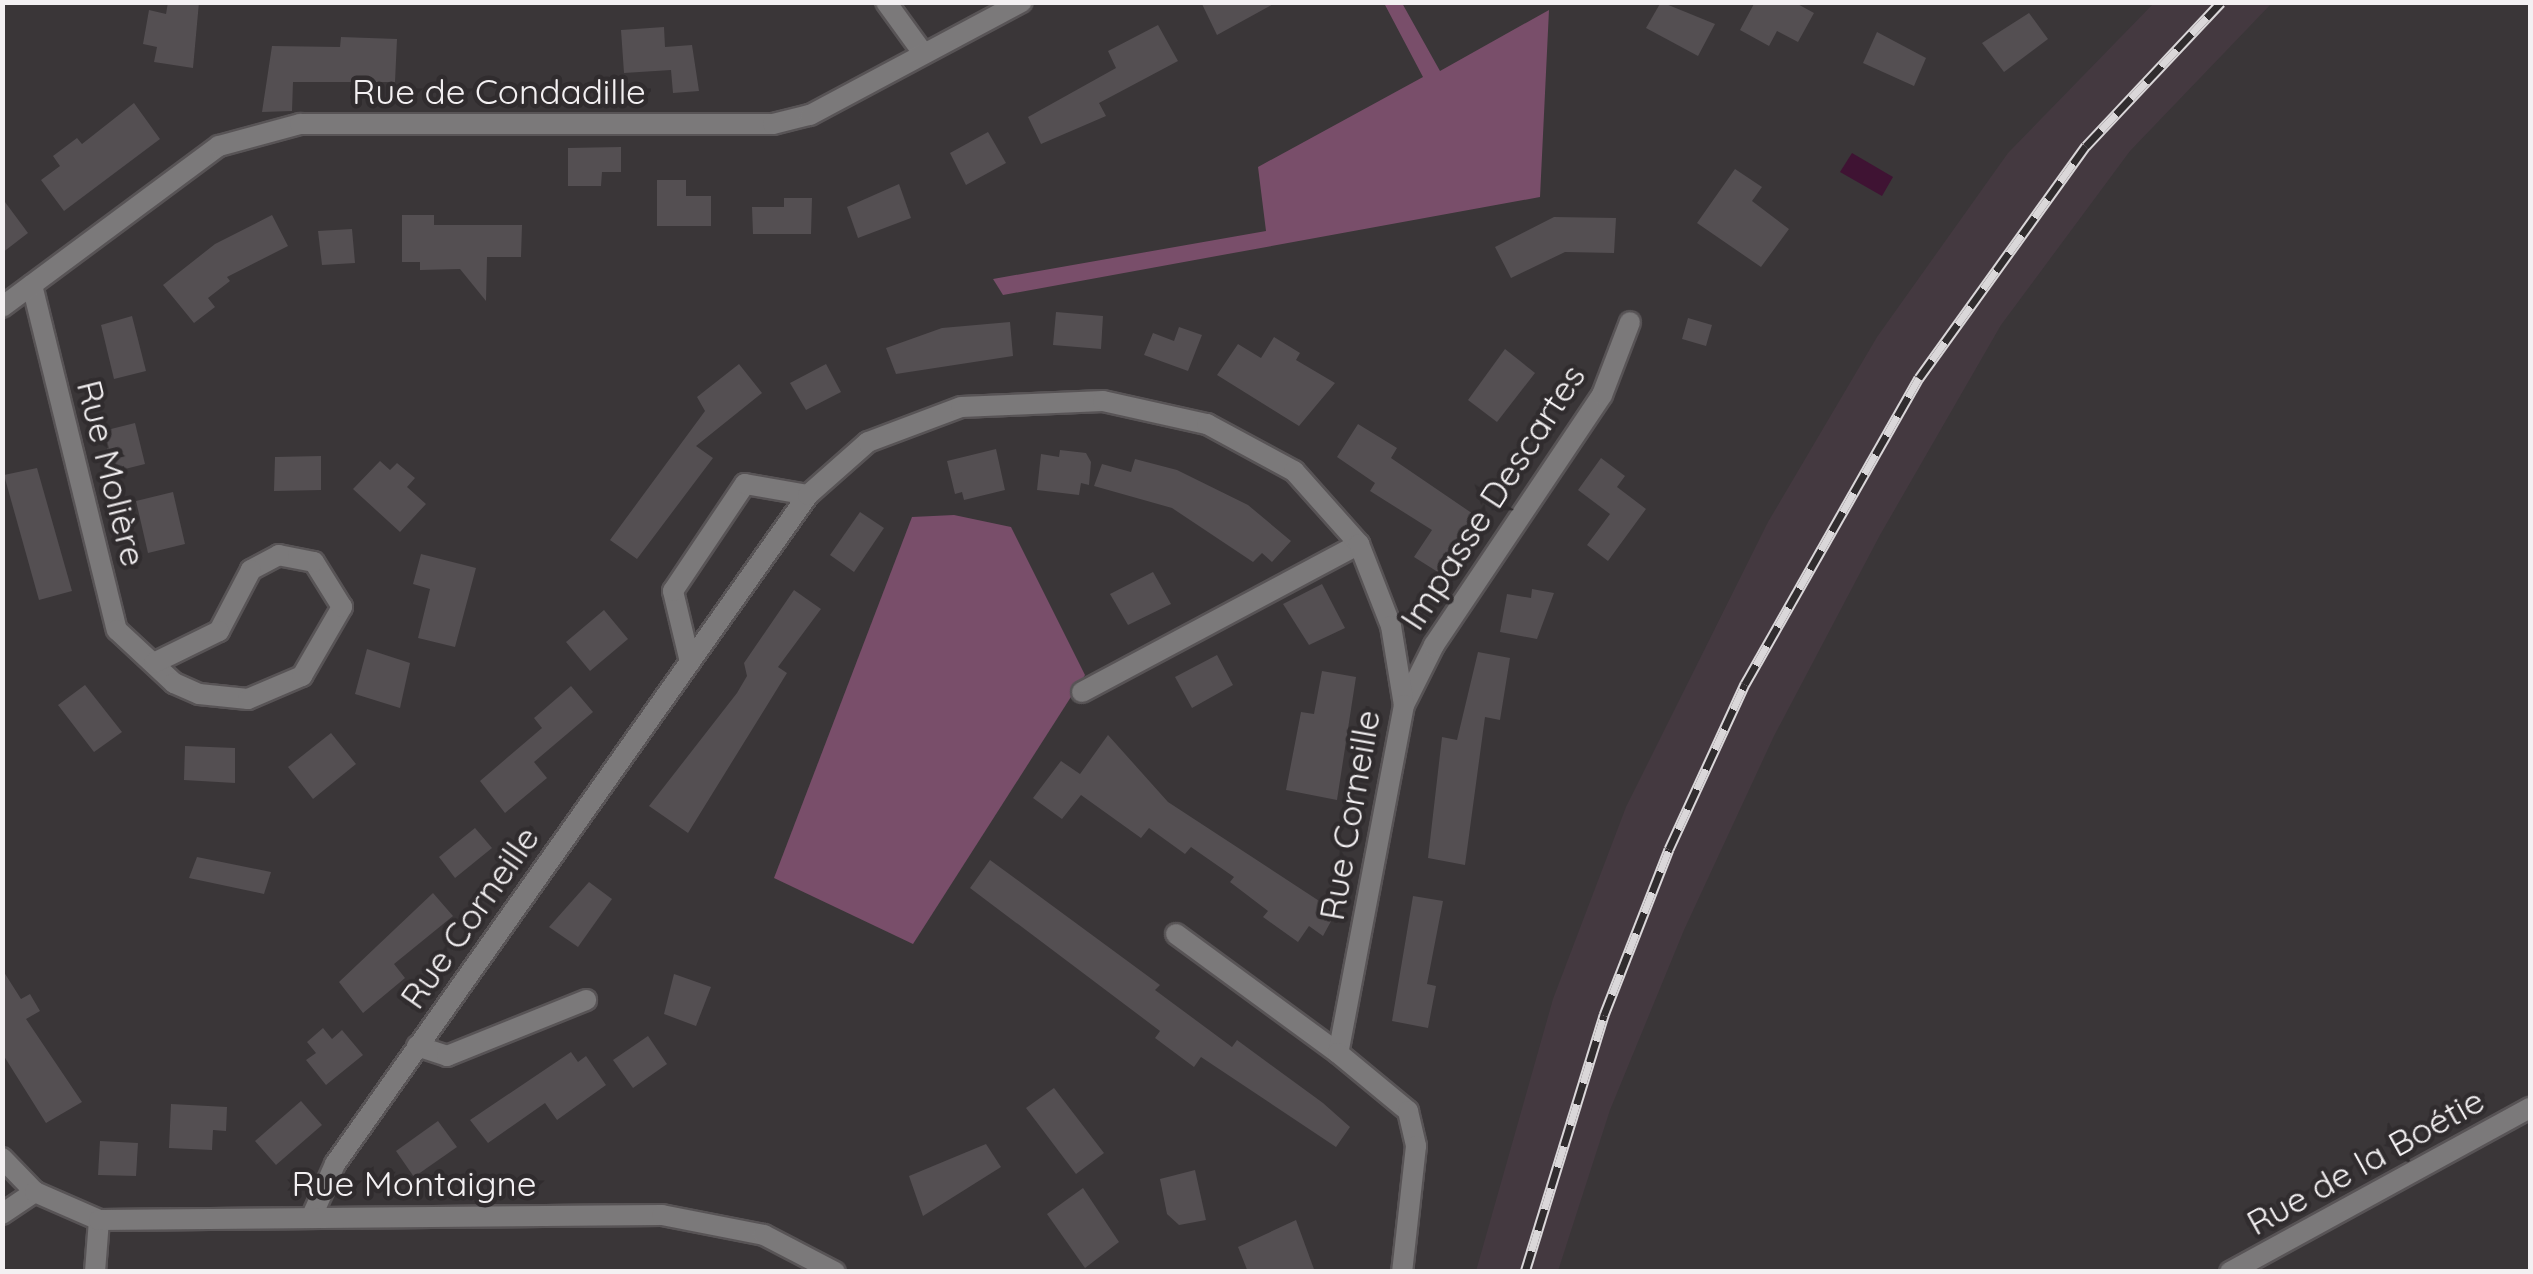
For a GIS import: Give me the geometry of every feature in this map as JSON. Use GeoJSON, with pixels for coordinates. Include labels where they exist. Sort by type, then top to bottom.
{"type":"FeatureCollection","features":[{"type":"Feature","properties":{"kind":"street"},"geometry":{"type":"LineString","coordinates":[[886,2],[923,52]]}},
{"type":"Feature","properties":{"kind":"street","name":"Rue de Condadille"},"geometry":{"type":"LineString","coordinates":[[2,307],[219,146],[300,124],[773,124],[810,115],[1022,2]]}},
{"type":"Feature","properties":{"kind":"street","name":"Rue Molière"},"geometry":{"type":"LineString","coordinates":[[32,285],[117,630],[174,684],[199,694],[248,699],[302,676],[342,607],[314,562],[279,555],[251,570],[220,632],[154,663]]}},
{"type":"Feature","properties":{"kind":"street","name":"Impasse Descartes"},"geometry":{"type":"LineString","coordinates":[[1404,705],[1434,645],[1602,395],[1630,322]]}},
{"type":"Feature","properties":{"kind":"street","name":"Rue Corneille"},"geometry":{"type":"LineString","coordinates":[[312,1216],[335,1164],[808,495],[868,442],[961,407],[1103,401],[1207,424],[1294,471],[1358,544],[1391,626],[1404,705],[1338,1053]]}},
{"type":"Feature","properties":{"kind":"street"},"geometry":{"type":"LineString","coordinates":[[690,662],[673,591],[745,484],[808,495]]}},
{"type":"Feature","properties":{"kind":"street"},"geometry":{"type":"LineString","coordinates":[[1082,692],[1358,544]]}},
{"type":"Feature","properties":{"kind":"street"},"geometry":{"type":"LineString","coordinates":[[1176,934],[1338,1053],[1408,1112],[1416,1146],[1402,1272]]}},
{"type":"Feature","properties":{"kind":"street"},"geometry":{"type":"LineString","coordinates":[[417,1046],[447,1056],[586,1000]]}},
{"type":"Feature","properties":{"kind":"street","name":"Rue de la Boétie"},"geometry":{"type":"LineString","coordinates":[[2230,1272],[2530,1108]]}},
{"type":"Feature","properties":{"kind":"street","name":"Rue Montaigne"},"geometry":{"type":"LineString","coordinates":[[2,1158],[36,1192],[99,1220],[662,1215],[764,1236],[835,1272]]}},
{"type":"Feature","properties":{"kind":"street"},"geometry":{"type":"LineString","coordinates":[[2,1214],[36,1192]]}},
{"type":"Feature","properties":{"kind":"street"},"geometry":{"type":"LineString","coordinates":[[95,1272],[99,1220]]}},
{"type":"Feature","properties":{"kind":"shaded area"},"geometry":{"type":"Polygon","coordinates":[[[1384,3],[1402,3],[1440,71],[1549,10],[1540,197],[1003,295],[993,279],[1266,231],[1258,167],[1423,77],[1384,3]]]}},
{"type":"Feature","properties":{"kind":"shaded area"},"geometry":{"type":"Polygon","coordinates":[[[2154,3],[2272,3],[2130,151],[2001,325],[1880,535],[1774,736],[1684,930],[1610,1110],[1558,1271],[1476,1271],[1553,999],[1626,807],[1768,522],[1877,337],[2008,153],[2154,3]]]}},
{"type":"Feature","properties":{"kind":"shaded area"},"geometry":{"type":"Polygon","coordinates":[[[1852,153],[1893,177],[1882,196],[1840,172],[1852,153]]]}},
{"type":"Feature","properties":{"kind":"shaded area"},"geometry":{"type":"Polygon","coordinates":[[[954,515],[1011,527],[1085,675],[913,944],[774,878],[912,517],[954,515]]]}},
{"type":"Feature","properties":{"kind":"building"},"geometry":{"type":"Polygon","coordinates":[[[168,2],[199,2],[193,68],[154,62],[157,47],[143,44],[149,10],[166,14],[168,2]]]}},
{"type":"Feature","properties":{"kind":"building"},"geometry":{"type":"Polygon","coordinates":[[[1201,2],[1277,2],[1217,35],[1201,2]]]}},
{"type":"Feature","properties":{"kind":"building"},"geometry":{"type":"Polygon","coordinates":[[[1661,2],[1715,24],[1698,56],[1646,28],[1661,2]]]}},
{"type":"Feature","properties":{"kind":"building"},"geometry":{"type":"Polygon","coordinates":[[[1755,2],[1794,2],[1814,13],[1798,42],[1777,31],[1769,46],[1740,30],[1755,2]]]}},
{"type":"Feature","properties":{"kind":"building"},"geometry":{"type":"Polygon","coordinates":[[[2029,13],[2048,39],[2004,72],[1982,43],[2029,13]]]}},
{"type":"Feature","properties":{"kind":"building"},"geometry":{"type":"Polygon","coordinates":[[[1158,25],[1178,61],[1099,103],[1106,116],[1041,144],[1028,117],[1116,68],[1108,51],[1158,25]]]}},
{"type":"Feature","properties":{"kind":"building"},"geometry":{"type":"Polygon","coordinates":[[[664,27],[665,47],[692,45],[699,91],[673,93],[671,70],[624,73],[621,30],[664,27]]]}},
{"type":"Feature","properties":{"kind":"building"},"geometry":{"type":"Polygon","coordinates":[[[1877,32],[1926,58],[1914,86],[1863,63],[1877,32]]]}},
{"type":"Feature","properties":{"kind":"building"},"geometry":{"type":"Polygon","coordinates":[[[341,37],[397,39],[395,82],[293,82],[292,111],[262,112],[272,46],[340,47],[341,37]]]}},
{"type":"Feature","properties":{"kind":"building"},"geometry":{"type":"Polygon","coordinates":[[[134,103],[160,139],[64,211],[41,180],[60,166],[53,156],[77,138],[82,144],[134,103]]]}},
{"type":"Feature","properties":{"kind":"building"},"geometry":{"type":"Polygon","coordinates":[[[988,132],[1006,163],[966,185],[950,153],[988,132]]]}},
{"type":"Feature","properties":{"kind":"building"},"geometry":{"type":"Polygon","coordinates":[[[621,147],[621,172],[602,172],[601,186],[568,186],[568,148],[621,147]]]}},
{"type":"Feature","properties":{"kind":"building"},"geometry":{"type":"Polygon","coordinates":[[[1735,169],[1762,187],[1752,201],[1789,229],[1761,267],[1697,223],[1735,169]]]}},
{"type":"Feature","properties":{"kind":"building"},"geometry":{"type":"Polygon","coordinates":[[[657,180],[686,180],[686,196],[711,196],[711,226],[657,226],[657,180]]]}},
{"type":"Feature","properties":{"kind":"building"},"geometry":{"type":"Polygon","coordinates":[[[899,184],[911,218],[858,238],[847,207],[899,184]]]}},
{"type":"Feature","properties":{"kind":"building"},"geometry":{"type":"Polygon","coordinates":[[[2,198],[28,233],[2,253],[2,198]]]}},
{"type":"Feature","properties":{"kind":"building"},"geometry":{"type":"Polygon","coordinates":[[[784,198],[812,198],[811,234],[753,234],[752,207],[784,207],[784,198]]]}},
{"type":"Feature","properties":{"kind":"building"},"geometry":{"type":"Polygon","coordinates":[[[272,215],[288,246],[227,277],[230,281],[208,298],[215,307],[194,323],[163,285],[215,244],[272,215]]]}},
{"type":"Feature","properties":{"kind":"building"},"geometry":{"type":"Polygon","coordinates":[[[402,215],[434,215],[434,225],[522,225],[521,257],[487,257],[486,301],[460,269],[420,270],[420,262],[402,262],[402,215]]]}},
{"type":"Feature","properties":{"kind":"building"},"geometry":{"type":"Polygon","coordinates":[[[1554,217],[1616,218],[1614,253],[1565,252],[1511,278],[1495,247],[1554,217]]]}},
{"type":"Feature","properties":{"kind":"building"},"geometry":{"type":"Polygon","coordinates":[[[352,229],[355,263],[322,265],[318,231],[352,229]]]}},
{"type":"Feature","properties":{"kind":"building"},"geometry":{"type":"Polygon","coordinates":[[[1056,312],[1103,316],[1101,349],[1053,345],[1056,312]]]}},
{"type":"Feature","properties":{"kind":"building"},"geometry":{"type":"Polygon","coordinates":[[[132,316],[146,371],[114,379],[101,325],[132,316]]]}},
{"type":"Feature","properties":{"kind":"building"},"geometry":{"type":"Polygon","coordinates":[[[1688,318],[1712,325],[1706,346],[1682,339],[1688,318]]]}},
{"type":"Feature","properties":{"kind":"building"},"geometry":{"type":"Polygon","coordinates":[[[1010,322],[1013,356],[896,374],[886,348],[942,328],[1010,322]]]}},
{"type":"Feature","properties":{"kind":"building"},"geometry":{"type":"Polygon","coordinates":[[[1179,327],[1202,335],[1188,371],[1144,355],[1153,333],[1174,341],[1179,327]]]}},
{"type":"Feature","properties":{"kind":"building"},"geometry":{"type":"Polygon","coordinates":[[[1274,337],[1300,353],[1296,360],[1335,383],[1299,426],[1217,375],[1238,344],[1261,358],[1274,337]]]}},
{"type":"Feature","properties":{"kind":"building"},"geometry":{"type":"Polygon","coordinates":[[[1505,349],[1535,373],[1497,422],[1468,400],[1505,349]]]}},
{"type":"Feature","properties":{"kind":"building"},"geometry":{"type":"Polygon","coordinates":[[[739,364],[762,393],[696,446],[713,458],[637,559],[610,540],[705,411],[697,397],[739,364]]]}},
{"type":"Feature","properties":{"kind":"building"},"geometry":{"type":"Polygon","coordinates":[[[826,364],[841,392],[806,410],[790,383],[826,364]]]}},
{"type":"Feature","properties":{"kind":"building"},"geometry":{"type":"Polygon","coordinates":[[[135,423],[145,464],[113,472],[103,431],[135,423]]]}},
{"type":"Feature","properties":{"kind":"building"},"geometry":{"type":"Polygon","coordinates":[[[1358,424],[1397,448],[1391,458],[1479,518],[1441,574],[1414,557],[1432,530],[1370,491],[1375,483],[1337,457],[1358,424]]]}},
{"type":"Feature","properties":{"kind":"building"},"geometry":{"type":"Polygon","coordinates":[[[996,449],[1005,490],[964,500],[962,492],[955,494],[947,461],[996,449]]]}},
{"type":"Feature","properties":{"kind":"building"},"geometry":{"type":"Polygon","coordinates":[[[1060,450],[1086,453],[1091,462],[1089,485],[1081,483],[1079,495],[1037,490],[1041,454],[1059,457],[1060,450]]]}},
{"type":"Feature","properties":{"kind":"building"},"geometry":{"type":"Polygon","coordinates":[[[321,456],[321,490],[274,491],[275,457],[321,456]]]}},
{"type":"Feature","properties":{"kind":"building"},"geometry":{"type":"Polygon","coordinates":[[[1601,458],[1625,476],[1617,487],[1646,509],[1608,561],[1587,545],[1610,514],[1578,490],[1601,458]]]}},
{"type":"Feature","properties":{"kind":"building"},"geometry":{"type":"Polygon","coordinates":[[[1135,459],[1177,470],[1248,505],[1291,541],[1272,562],[1262,553],[1253,562],[1172,508],[1094,486],[1102,464],[1131,472],[1135,459]]]}},
{"type":"Feature","properties":{"kind":"building"},"geometry":{"type":"Polygon","coordinates":[[[380,461],[390,470],[397,463],[415,478],[407,487],[426,504],[400,532],[353,489],[380,461]]]}},
{"type":"Feature","properties":{"kind":"building"},"geometry":{"type":"Polygon","coordinates":[[[37,468],[72,591],[39,600],[4,475],[37,468]]]}},
{"type":"Feature","properties":{"kind":"building"},"geometry":{"type":"Polygon","coordinates":[[[173,492],[185,544],[148,553],[136,501],[173,492]]]}},
{"type":"Feature","properties":{"kind":"building"},"geometry":{"type":"Polygon","coordinates":[[[860,512],[884,528],[854,572],[830,555],[860,512]]]}},
{"type":"Feature","properties":{"kind":"building"},"geometry":{"type":"Polygon","coordinates":[[[421,554],[476,568],[455,647],[418,638],[430,589],[413,584],[421,554]]]}},
{"type":"Feature","properties":{"kind":"building"},"geometry":{"type":"Polygon","coordinates":[[[1153,572],[1171,604],[1128,625],[1110,594],[1153,572]]]}},
{"type":"Feature","properties":{"kind":"building"},"geometry":{"type":"Polygon","coordinates":[[[1322,584],[1345,628],[1309,645],[1283,604],[1322,584]]]}},
{"type":"Feature","properties":{"kind":"building"},"geometry":{"type":"Polygon","coordinates":[[[1532,589],[1554,593],[1537,639],[1500,632],[1507,594],[1531,598],[1532,589]]]}},
{"type":"Feature","properties":{"kind":"building"},"geometry":{"type":"Polygon","coordinates":[[[794,590],[821,609],[778,667],[787,673],[688,833],[649,806],[737,693],[747,676],[744,663],[794,590]]]}},
{"type":"Feature","properties":{"kind":"building"},"geometry":{"type":"Polygon","coordinates":[[[604,610],[628,639],[590,671],[566,642],[604,610]]]}},
{"type":"Feature","properties":{"kind":"building"},"geometry":{"type":"Polygon","coordinates":[[[367,649],[410,663],[400,708],[355,694],[367,649]]]}},
{"type":"Feature","properties":{"kind":"building"},"geometry":{"type":"Polygon","coordinates":[[[1478,652],[1510,658],[1500,720],[1485,717],[1465,865],[1428,858],[1442,737],[1457,740],[1478,652]]]}},
{"type":"Feature","properties":{"kind":"building"},"geometry":{"type":"Polygon","coordinates":[[[1217,655],[1233,685],[1192,708],[1175,677],[1217,655]]]}},
{"type":"Feature","properties":{"kind":"building"},"geometry":{"type":"Polygon","coordinates":[[[1322,671],[1356,677],[1337,800],[1286,790],[1301,712],[1314,714],[1322,671]]]}},
{"type":"Feature","properties":{"kind":"building"},"geometry":{"type":"Polygon","coordinates":[[[85,685],[122,732],[94,752],[58,705],[85,685]]]}},
{"type":"Feature","properties":{"kind":"building"},"geometry":{"type":"Polygon","coordinates":[[[571,686],[593,712],[534,762],[547,778],[505,813],[480,781],[542,728],[534,718],[571,686]]]}},
{"type":"Feature","properties":{"kind":"building"},"geometry":{"type":"Polygon","coordinates":[[[331,733],[356,764],[313,799],[288,767],[331,733]]]}},
{"type":"Feature","properties":{"kind":"building"},"geometry":{"type":"Polygon","coordinates":[[[1108,735],[1168,802],[1336,912],[1323,936],[1309,926],[1298,942],[1263,917],[1268,911],[1230,882],[1234,877],[1191,847],[1185,854],[1149,828],[1141,838],[1081,795],[1062,819],[1033,798],[1061,761],[1080,774],[1108,735]]]}},
{"type":"Feature","properties":{"kind":"building"},"geometry":{"type":"Polygon","coordinates":[[[185,746],[235,748],[235,783],[184,780],[185,746]]]}},
{"type":"Feature","properties":{"kind":"building"},"geometry":{"type":"Polygon","coordinates":[[[475,828],[492,848],[455,878],[439,857],[475,828]]]}},
{"type":"Feature","properties":{"kind":"building"},"geometry":{"type":"Polygon","coordinates":[[[197,857],[271,872],[264,894],[189,878],[197,857]]]}},
{"type":"Feature","properties":{"kind":"building"},"geometry":{"type":"Polygon","coordinates":[[[990,860],[1160,985],[1155,990],[1232,1047],[1237,1040],[1323,1103],[1350,1127],[1336,1147],[1201,1057],[1194,1067],[1155,1038],[1160,1031],[970,888],[990,860]]]}},
{"type":"Feature","properties":{"kind":"building"},"geometry":{"type":"Polygon","coordinates":[[[589,882],[612,899],[578,947],[549,927],[589,882]]]}},
{"type":"Feature","properties":{"kind":"building"},"geometry":{"type":"Polygon","coordinates":[[[433,893],[453,916],[394,964],[405,978],[363,1013],[339,982],[433,893]]]}},
{"type":"Feature","properties":{"kind":"building"},"geometry":{"type":"Polygon","coordinates":[[[1413,896],[1443,901],[1427,984],[1436,986],[1428,1028],[1392,1021],[1413,896]]]}},
{"type":"Feature","properties":{"kind":"building"},"geometry":{"type":"Polygon","coordinates":[[[2,969],[21,999],[30,994],[40,1011],[26,1019],[82,1102],[46,1123],[2,1053],[2,969]]]}},
{"type":"Feature","properties":{"kind":"building"},"geometry":{"type":"Polygon","coordinates":[[[674,974],[711,987],[696,1026],[664,1014],[674,974]]]}},
{"type":"Feature","properties":{"kind":"building"},"geometry":{"type":"Polygon","coordinates":[[[323,1028],[332,1039],[342,1030],[363,1055],[326,1085],[306,1060],[316,1053],[307,1042],[323,1028]]]}},
{"type":"Feature","properties":{"kind":"building"},"geometry":{"type":"Polygon","coordinates":[[[648,1036],[667,1064],[633,1088],[613,1060],[648,1036]]]}},
{"type":"Feature","properties":{"kind":"building"},"geometry":{"type":"Polygon","coordinates":[[[571,1052],[578,1062],[586,1056],[606,1085],[557,1120],[545,1103],[488,1143],[470,1120],[571,1052]]]}},
{"type":"Feature","properties":{"kind":"building"},"geometry":{"type":"Polygon","coordinates":[[[1054,1088],[1104,1153],[1076,1174],[1026,1108],[1054,1088]]]}},
{"type":"Feature","properties":{"kind":"building"},"geometry":{"type":"Polygon","coordinates":[[[301,1101],[322,1125],[276,1165],[255,1141],[301,1101]]]}},
{"type":"Feature","properties":{"kind":"building"},"geometry":{"type":"Polygon","coordinates":[[[171,1104],[227,1107],[226,1131],[213,1130],[212,1150],[169,1148],[171,1104]]]}},
{"type":"Feature","properties":{"kind":"building"},"geometry":{"type":"Polygon","coordinates":[[[438,1121],[457,1147],[414,1177],[396,1151],[438,1121]]]}},
{"type":"Feature","properties":{"kind":"building"},"geometry":{"type":"Polygon","coordinates":[[[100,1141],[138,1143],[136,1176],[98,1175],[100,1141]]]}},
{"type":"Feature","properties":{"kind":"building"},"geometry":{"type":"Polygon","coordinates":[[[986,1144],[1001,1167],[923,1216],[909,1176],[986,1144]]]}},
{"type":"Feature","properties":{"kind":"building"},"geometry":{"type":"Polygon","coordinates":[[[1195,1170],[1206,1220],[1179,1225],[1167,1214],[1160,1179],[1195,1170]]]}},
{"type":"Feature","properties":{"kind":"building"},"geometry":{"type":"Polygon","coordinates":[[[1083,1188],[1119,1242],[1085,1268],[1047,1214],[1083,1188]]]}},
{"type":"Feature","properties":{"kind":"building"},"geometry":{"type":"Polygon","coordinates":[[[1296,1220],[1315,1272],[1248,1272],[1238,1247],[1296,1220]]]}},
{"type":"Feature","properties":{"kind":"railway"},"geometry":{"type":"LineString","coordinates":[[1525,1272],[1604,1015],[1669,849],[1745,684],[1919,378],[2086,146],[2221,2]]}}]}
